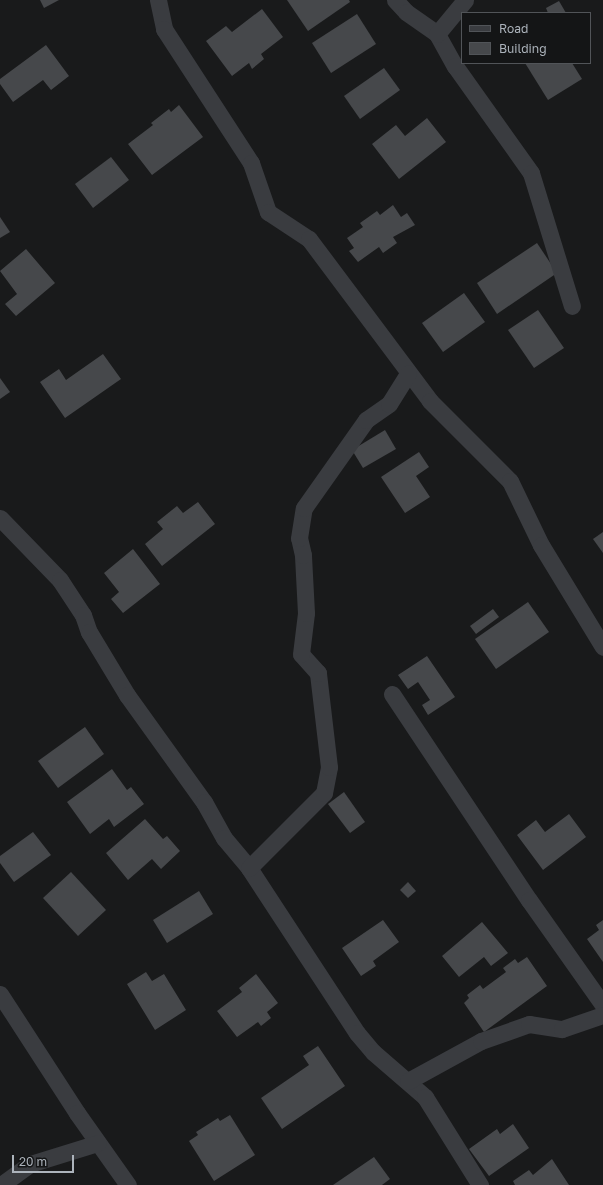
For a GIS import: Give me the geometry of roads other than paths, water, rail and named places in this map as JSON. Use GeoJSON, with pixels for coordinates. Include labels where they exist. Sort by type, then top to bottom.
{"type":"FeatureCollection","features":[{"type":"Feature","properties":{"kind":"street"},"geometry":{"type":"LineString","coordinates":[[158,0],[164,29],[251,163],[268,212],[309,239],[430,402],[510,481],[541,545],[603,647]]}},
{"type":"Feature","properties":{"kind":"street"},"geometry":{"type":"LineString","coordinates":[[395,0],[406,12],[437,34],[455,66],[531,173],[572,306]]}},
{"type":"Feature","properties":{"kind":"street"},"geometry":{"type":"LineString","coordinates":[[437,34],[465,0]]}},
{"type":"Feature","properties":{"kind":"street"},"geometry":{"type":"LineString","coordinates":[[249,868],[324,793],[329,767],[318,672],[301,654],[306,613],[302,555],[299,538],[304,508],[366,420],[389,404],[408,373]]}},
{"type":"Feature","properties":{"kind":"street"},"geometry":{"type":"LineString","coordinates":[[0,518],[60,580],[83,615],[89,632],[127,695],[204,802],[224,838],[249,868],[357,1033],[373,1052],[425,1096],[480,1185]]}},
{"type":"Feature","properties":{"kind":"street"},"geometry":{"type":"LineString","coordinates":[[392,694],[529,900],[603,1005]]}},
{"type":"Feature","properties":{"kind":"street"},"geometry":{"type":"LineString","coordinates":[[0,994],[98,1143],[128,1185]]}},
{"type":"Feature","properties":{"kind":"street"},"geometry":{"type":"LineString","coordinates":[[408,1082],[481,1041],[529,1024],[562,1029],[603,1015]]}},
{"type":"Feature","properties":{"kind":"street"},"geometry":{"type":"LineString","coordinates":[[1,1185],[30,1164],[98,1143]]}}]}
